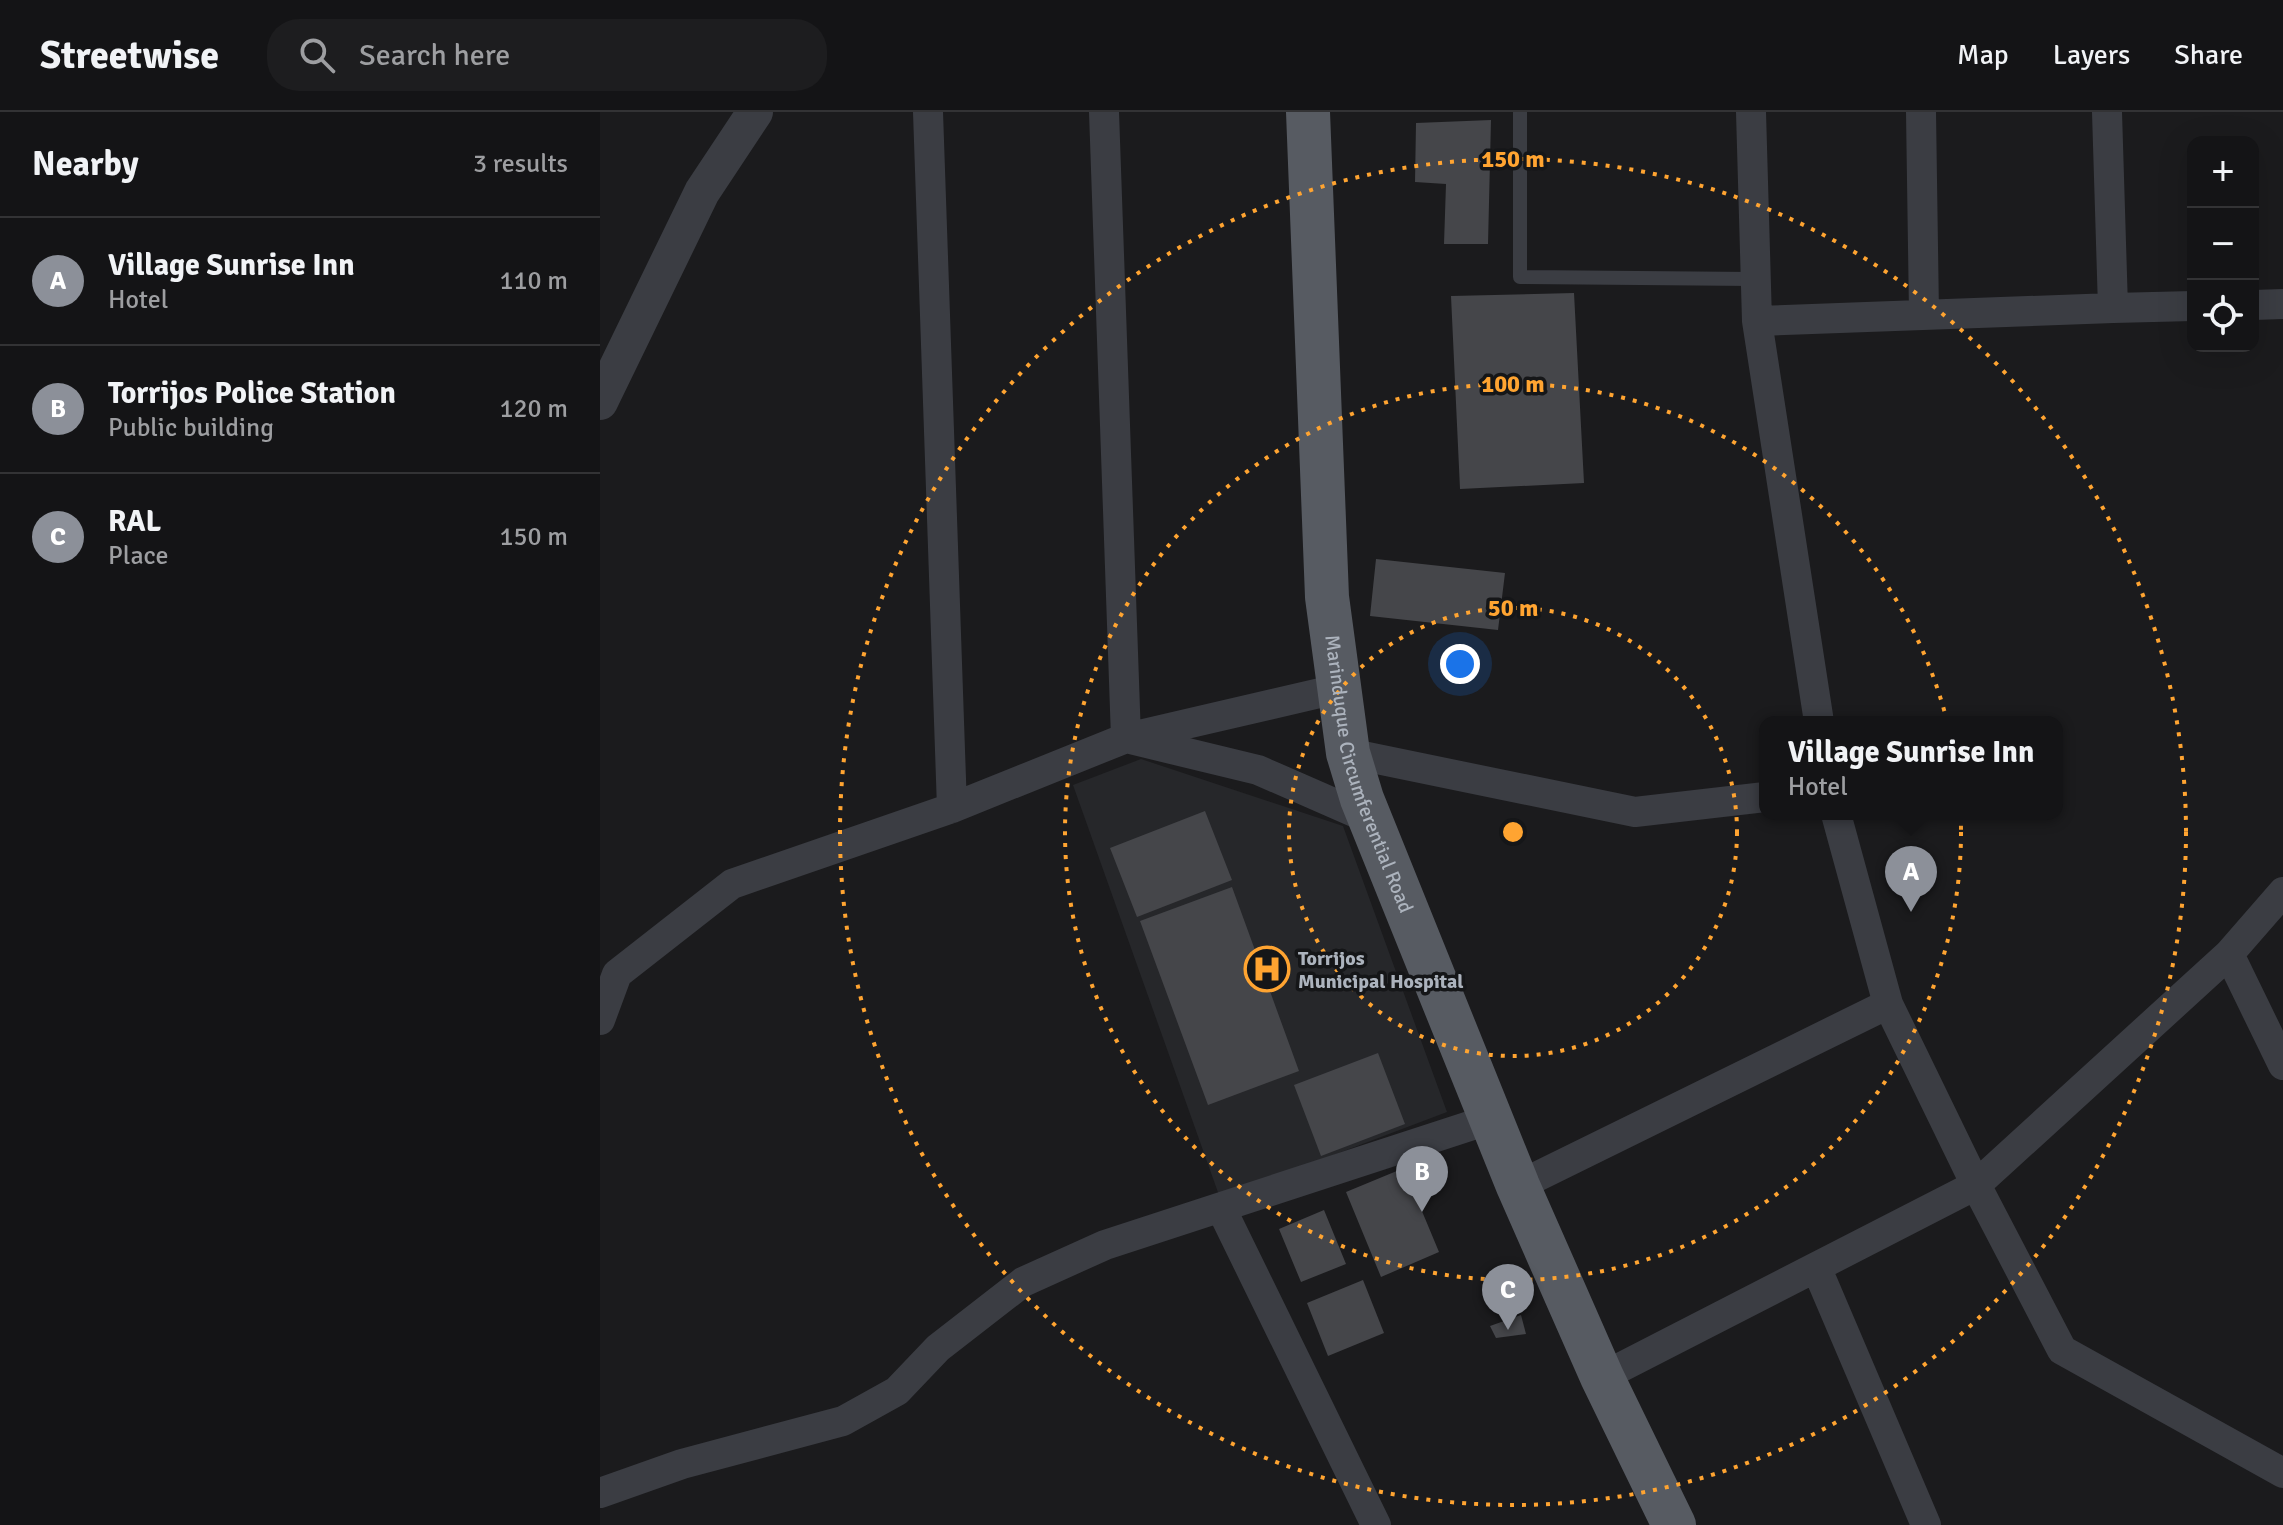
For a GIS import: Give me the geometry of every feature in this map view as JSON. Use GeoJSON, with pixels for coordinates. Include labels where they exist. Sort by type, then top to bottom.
{"type":"FeatureCollection","features":[{"type":"Feature","properties":{"kind":"main road","name":"Marinduque Circumferential Road"},"geometry":{"type":"LineString","coordinates":[[1308,112],[1327,597],[1348,753],[1370,819],[1518,1186],[1602,1377],[1674,1525]]}},
{"type":"Feature","properties":{"kind":"street"},"geometry":{"type":"LineString","coordinates":[[600,402],[702,192],[755,112]]}},
{"type":"Feature","properties":{"kind":"street"},"geometry":{"type":"LineString","coordinates":[[928,112],[952,808]]}},
{"type":"Feature","properties":{"kind":"street"},"geometry":{"type":"LineString","coordinates":[[1104,112],[1126,738]]}},
{"type":"Feature","properties":{"kind":"street"},"geometry":{"type":"LineString","coordinates":[[1751,112],[1753,279],[1757,321],[1818,716]]}},
{"type":"Feature","properties":{"kind":"street"},"geometry":{"type":"LineString","coordinates":[[1921,112],[1924,314]]}},
{"type":"Feature","properties":{"kind":"street"},"geometry":{"type":"LineString","coordinates":[[2107,112],[2113,308]]}},
{"type":"Feature","properties":{"kind":"street"},"geometry":{"type":"LineString","coordinates":[[2259,305],[2283,304]]}},
{"type":"Feature","properties":{"kind":"street"},"geometry":{"type":"LineString","coordinates":[[1757,321],[2187,306]]}},
{"type":"Feature","properties":{"kind":"street"},"geometry":{"type":"LineString","coordinates":[[600,1020],[617,974],[732,884],[952,808],[1126,738],[1337,689]]}},
{"type":"Feature","properties":{"kind":"street"},"geometry":{"type":"LineString","coordinates":[[1126,738],[1258,770],[1370,819]]}},
{"type":"Feature","properties":{"kind":"street"},"geometry":{"type":"LineString","coordinates":[[1348,753],[1635,812],[1759,798]]}},
{"type":"Feature","properties":{"kind":"street"},"geometry":{"type":"LineString","coordinates":[[1838,820],[1888,1004],[1976,1185],[2062,1350],[2283,1473]]}},
{"type":"Feature","properties":{"kind":"street"},"geometry":{"type":"LineString","coordinates":[[1602,1377],[1976,1185],[2229,954],[2283,892]]}},
{"type":"Feature","properties":{"kind":"street"},"geometry":{"type":"LineString","coordinates":[[2229,954],[2283,1065]]}},
{"type":"Feature","properties":{"kind":"street"},"geometry":{"type":"LineString","coordinates":[[1518,1186],[1888,1004]]}},
{"type":"Feature","properties":{"kind":"street"},"geometry":{"type":"LineString","coordinates":[[600,1493],[682,1464],[843,1421],[897,1391],[938,1348],[1023,1282],[1105,1245],[1491,1119]]}},
{"type":"Feature","properties":{"kind":"street"},"geometry":{"type":"LineString","coordinates":[[1221,1208],[1376,1525]]}},
{"type":"Feature","properties":{"kind":"street"},"geometry":{"type":"LineString","coordinates":[[1817,1269],[1926,1525]]}},
{"type":"Feature","properties":{"kind":"lane"},"geometry":{"type":"LineString","coordinates":[[1520,112],[1520,277],[1753,279]]}},
{"type":"Feature","properties":{"kind":"shaded area","name":"Torrijos Municipal Hospital"},"geometry":{"type":"Polygon","coordinates":[[[1141,759],[1343,826],[1447,1112],[1220,1198],[1073,785],[1141,759]]]}},
{"type":"Feature","properties":{"kind":"building"},"geometry":{"type":"Polygon","coordinates":[[[1491,120],[1488,244],[1444,244],[1446,184],[1415,182],[1416,123],[1491,120]]]}},
{"type":"Feature","properties":{"kind":"building"},"geometry":{"type":"Polygon","coordinates":[[[1574,293],[1584,483],[1460,489],[1451,296],[1574,293]]]}},
{"type":"Feature","properties":{"kind":"building"},"geometry":{"type":"Polygon","coordinates":[[[1376,559],[1505,573],[1498,630],[1370,616],[1376,559]]]}},
{"type":"Feature","properties":{"kind":"building"},"geometry":{"type":"Polygon","coordinates":[[[1205,811],[1232,880],[1137,917],[1110,848],[1205,811]]]}},
{"type":"Feature","properties":{"kind":"building"},"geometry":{"type":"Polygon","coordinates":[[[1232,887],[1299,1071],[1208,1105],[1140,921],[1232,887]]]}},
{"type":"Feature","properties":{"kind":"building"},"geometry":{"type":"Polygon","coordinates":[[[1378,1053],[1405,1124],[1321,1156],[1294,1085],[1378,1053]]]}},
{"type":"Feature","properties":{"kind":"building"},"geometry":{"type":"Polygon","coordinates":[[[1404,1168],[1439,1252],[1381,1277],[1346,1192],[1404,1168]]]}},
{"type":"Feature","properties":{"kind":"building"},"geometry":{"type":"Polygon","coordinates":[[[1324,1210],[1346,1264],[1301,1282],[1279,1229],[1324,1210]]]}},
{"type":"Feature","properties":{"kind":"building"},"geometry":{"type":"Polygon","coordinates":[[[1363,1280],[1384,1333],[1328,1356],[1307,1303],[1363,1280]]]}},
{"type":"Feature","properties":{"kind":"building"},"geometry":{"type":"Polygon","coordinates":[[[1521,1315],[1526,1334],[1496,1338],[1490,1326],[1521,1315]]]}},
{"type":"Feature","properties":{"kind":"place","name":"Village Sunrise Inn"},"geometry":{"type":"Point","coordinates":[1911,912]}},
{"type":"Feature","properties":{"kind":"place","name":"Torrijos Municipal Hospital"},"geometry":{"type":"Point","coordinates":[1267,969]}},
{"type":"Feature","properties":{"kind":"place","name":"Torrijos Police Station"},"geometry":{"type":"Point","coordinates":[1422,1212]}},
{"type":"Feature","properties":{"kind":"place","name":"RAL"},"geometry":{"type":"Point","coordinates":[1508,1330]}}]}
